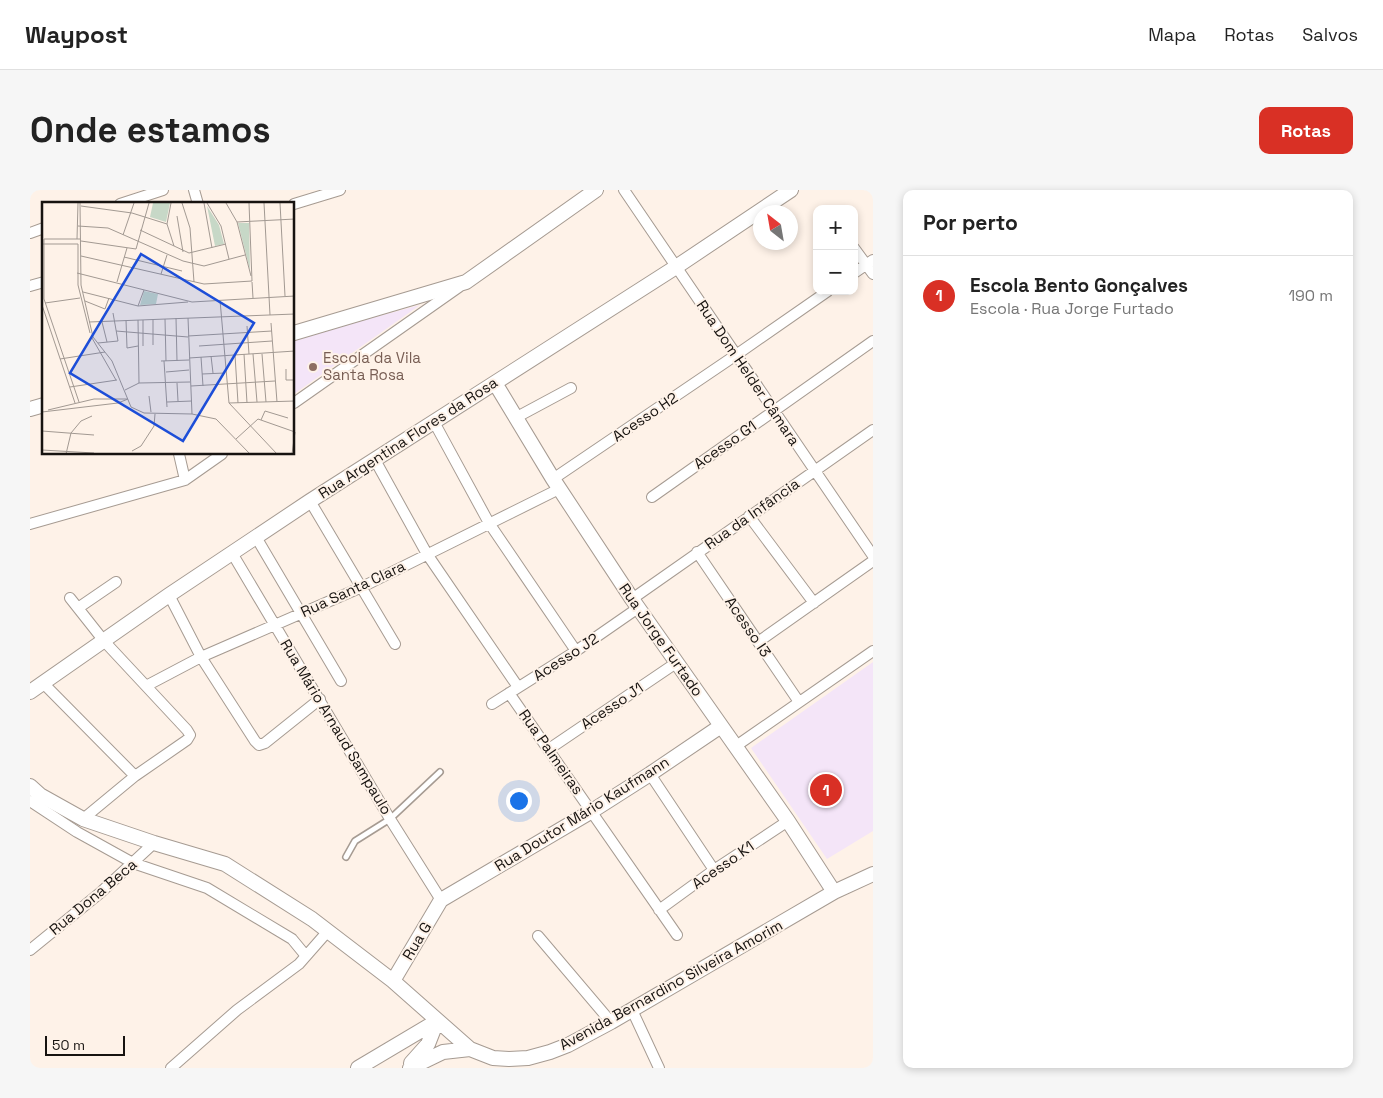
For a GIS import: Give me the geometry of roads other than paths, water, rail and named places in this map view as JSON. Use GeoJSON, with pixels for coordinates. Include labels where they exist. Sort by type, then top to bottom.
{"type":"FeatureCollection","features":[{"type":"Feature","properties":{"kind":"street"},"geometry":{"type":"LineString","coordinates":[[126,202],[163,190]]}},
{"type":"Feature","properties":{"kind":"street"},"geometry":{"type":"LineString","coordinates":[[295,204],[340,190]]}},
{"type":"Feature","properties":{"kind":"street"},"geometry":{"type":"LineString","coordinates":[[295,402],[596,190]]}},
{"type":"Feature","properties":{"kind":"street","name":"Rua Dom Helder Câmara"},"geometry":{"type":"LineString","coordinates":[[624,190],[873,556]]}},
{"type":"Feature","properties":{"kind":"street","name":"Rua Argentina Flores da Rosa"},"geometry":{"type":"LineString","coordinates":[[30,692],[169,595],[310,501],[676,267],[790,190]]}},
{"type":"Feature","properties":{"kind":"street"},"geometry":{"type":"LineString","coordinates":[[30,233],[42,229]]}},
{"type":"Feature","properties":{"kind":"street"},"geometry":{"type":"LineString","coordinates":[[856,250],[870,262],[873,274]]}},
{"type":"Feature","properties":{"kind":"street"},"geometry":{"type":"LineString","coordinates":[[858,270],[870,262]]}},
{"type":"Feature","properties":{"kind":"street"},"geometry":{"type":"LineString","coordinates":[[295,333],[466,282]]}},
{"type":"Feature","properties":{"kind":"street","name":"Acesso H2"},"geometry":{"type":"LineString","coordinates":[[556,484],[822,295]]}},
{"type":"Feature","properties":{"kind":"street","name":"Acesso G1"},"geometry":{"type":"LineString","coordinates":[[652,497],[873,342]]}},
{"type":"Feature","properties":{"kind":"street","name":"Rua Jorge Furtado"},"geometry":{"type":"LineString","coordinates":[[495,383],[556,484],[635,603],[788,820],[834,892]]}},
{"type":"Feature","properties":{"kind":"street"},"geometry":{"type":"LineString","coordinates":[[517,417],[571,388]]}},
{"type":"Feature","properties":{"kind":"street"},"geometry":{"type":"LineString","coordinates":[[434,422],[488,523],[576,651]]}},
{"type":"Feature","properties":{"kind":"street","name":"Rua da Infância"},"geometry":{"type":"LineString","coordinates":[[635,603],[697,552],[873,430]]}},
{"type":"Feature","properties":{"kind":"street"},"geometry":{"type":"LineString","coordinates":[[179,455],[185,480]]}},
{"type":"Feature","properties":{"kind":"street"},"geometry":{"type":"LineString","coordinates":[[30,524],[185,480],[221,455]]}},
{"type":"Feature","properties":{"kind":"street","name":"Rua Palmeiras"},"geometry":{"type":"LineString","coordinates":[[375,460],[427,554],[514,690],[549,749],[677,935]]}},
{"type":"Feature","properties":{"kind":"street","name":"Rua Santa Clara"},"geometry":{"type":"LineString","coordinates":[[146,686],[201,657],[362,587],[488,523],[556,484]]}},
{"type":"Feature","properties":{"kind":"street"},"geometry":{"type":"LineString","coordinates":[[310,501],[395,644]]}},
{"type":"Feature","properties":{"kind":"street"},"geometry":{"type":"LineString","coordinates":[[750,516],[814,603]]}},
{"type":"Feature","properties":{"kind":"street"},"geometry":{"type":"LineString","coordinates":[[256,537],[341,681]]}},
{"type":"Feature","properties":{"kind":"street","name":"Acesso I3"},"geometry":{"type":"LineString","coordinates":[[697,552],[799,702]]}},
{"type":"Feature","properties":{"kind":"street","name":"Rua Mário Arnaud Sampaulo"},"geometry":{"type":"LineString","coordinates":[[232,553],[441,900]]}},
{"type":"Feature","properties":{"kind":"street"},"geometry":{"type":"LineString","coordinates":[[758,642],[873,561]]}},
{"type":"Feature","properties":{"kind":"street"},"geometry":{"type":"LineString","coordinates":[[78,608],[116,582]]}},
{"type":"Feature","properties":{"kind":"street"},"geometry":{"type":"LineString","coordinates":[[169,595],[201,657],[259,745],[265,743],[320,699]]}},
{"type":"Feature","properties":{"kind":"street"},"geometry":{"type":"LineString","coordinates":[[70,598],[104,641],[190,735],[187,740],[136,776],[82,818]]}},
{"type":"Feature","properties":{"kind":"street","name":"Acesso J2"},"geometry":{"type":"LineString","coordinates":[[492,704],[576,651],[635,603]]}},
{"type":"Feature","properties":{"kind":"street"},"geometry":{"type":"LineString","coordinates":[[736,746],[873,651]]}},
{"type":"Feature","properties":{"kind":"street","name":"Acesso J1"},"geometry":{"type":"LineString","coordinates":[[549,749],[676,662]]}},
{"type":"Feature","properties":{"kind":"street"},"geometry":{"type":"LineString","coordinates":[[43,683],[136,776]]}},
{"type":"Feature","properties":{"kind":"street","name":"Rua Doutor Mário Kaufmann"},"geometry":{"type":"LineString","coordinates":[[441,900],[592,811],[721,726]]}},
{"type":"Feature","properties":{"kind":"street"},"geometry":{"type":"LineString","coordinates":[[650,774],[714,870]]}},
{"type":"Feature","properties":{"kind":"street","name":"Avenida Bernardino Silveira Amorim"},"geometry":{"type":"LineString","coordinates":[[30,786],[40,795],[82,818],[154,843],[225,864],[312,919],[393,981],[470,1049],[493,1058],[528,1058],[568,1045],[632,1010],[834,892],[873,874]]}},
{"type":"Feature","properties":{"kind":"street"},"geometry":{"type":"LineString","coordinates":[[30,801],[76,832],[133,863],[207,888],[292,939],[306,956]]}},
{"type":"Feature","properties":{"kind":"street","name":"Acesso K1"},"geometry":{"type":"LineString","coordinates":[[659,910],[788,820]]}},
{"type":"Feature","properties":{"kind":"street","name":"Rua Dona Beca"},"geometry":{"type":"LineString","coordinates":[[30,950],[100,893],[154,843]]}},
{"type":"Feature","properties":{"kind":"street","name":"Rua G"},"geometry":{"type":"LineString","coordinates":[[393,981],[441,900]]}},
{"type":"Feature","properties":{"kind":"street"},"geometry":{"type":"LineString","coordinates":[[171,1068],[237,1010],[299,964],[328,931]]}},
{"type":"Feature","properties":{"kind":"street"},"geometry":{"type":"LineString","coordinates":[[538,936],[611,1022]]}},
{"type":"Feature","properties":{"kind":"street"},"geometry":{"type":"LineString","coordinates":[[408,1038],[416,1022],[418,1012],[415,1001]]}},
{"type":"Feature","properties":{"kind":"street"},"geometry":{"type":"LineString","coordinates":[[632,1010],[659,1068]]}},
{"type":"Feature","properties":{"kind":"street"},"geometry":{"type":"LineString","coordinates":[[358,1068],[437,1021]]}},
{"type":"Feature","properties":{"kind":"street"},"geometry":{"type":"LineString","coordinates":[[405,1068],[428,1044],[437,1021]]}},
{"type":"Feature","properties":{"kind":"street"},"geometry":{"type":"LineString","coordinates":[[410,1068],[444,1052],[470,1049]]}},
{"type":"Feature","properties":{"kind":"lane"},"geometry":{"type":"LineString","coordinates":[[346,857],[355,841],[390,818],[440,772]]}},
{"type":"Feature","properties":{"kind":"place","name":"Escola da Vila Santa Rosa"},"geometry":{"type":"Point","coordinates":[313,367]}},
{"type":"Feature","properties":{"kind":"place","name":"Escola Bento Gonçalves"},"geometry":{"type":"Point","coordinates":[826,790]}}]}
